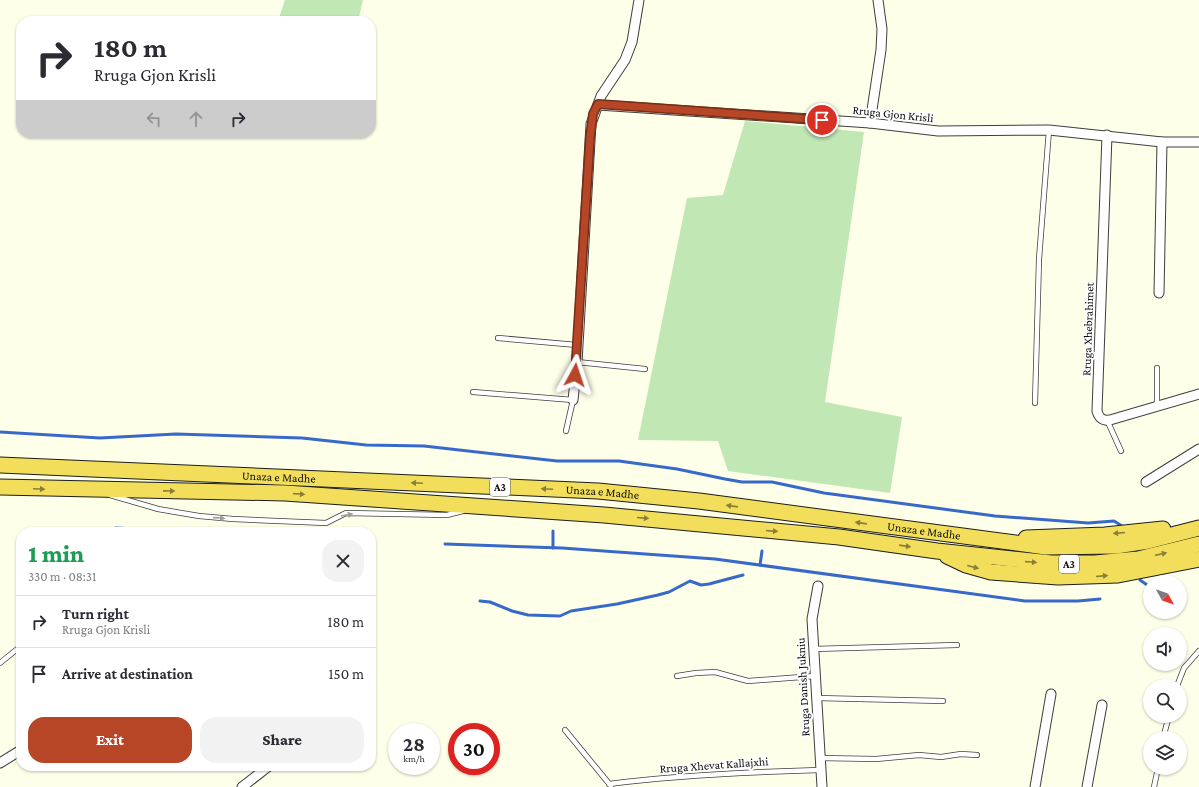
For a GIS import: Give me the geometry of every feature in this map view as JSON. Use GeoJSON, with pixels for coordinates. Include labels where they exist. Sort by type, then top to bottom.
{"type":"FeatureCollection","features":[{"type":"Feature","properties":{"kind":"highway","name":"Unaza e Madhe"},"geometry":{"type":"LineString","coordinates":[[0,464],[598,491],[699,501],[1046,547],[1116,546],[1148,541],[1199,528]]}},
{"type":"Feature","properties":{"kind":"highway","name":"Unaza e Madhe"},"geometry":{"type":"LineString","coordinates":[[0,487],[285,493],[611,516],[839,537],[1027,562],[1072,564],[1138,559],[1199,544]]}},
{"type":"Feature","properties":{"kind":"highway"},"geometry":{"type":"LineString","coordinates":[[997,541],[1036,536],[1090,536],[1150,531],[1199,520]]}},
{"type":"Feature","properties":{"kind":"highway"},"geometry":{"type":"LineString","coordinates":[[937,551],[966,565],[991,572],[1051,577],[1118,575],[1199,559]]}},
{"type":"Feature","properties":{"kind":"street"},"geometry":{"type":"LineString","coordinates":[[573,400],[577,362],[590,138],[593,114],[606,87],[625,60],[632,42],[639,0]]}},
{"type":"Feature","properties":{"kind":"street"},"geometry":{"type":"LineString","coordinates":[[870,123],[881,50],[882,29],[878,0]]}},
{"type":"Feature","properties":{"kind":"street","name":"Rruga Gjon Krisli"},"geometry":{"type":"LineString","coordinates":[[598,104],[870,123],[938,131],[1049,130],[1162,142],[1199,142]]}},
{"type":"Feature","properties":{"kind":"street","name":"Rruga Xhebrahimet"},"geometry":{"type":"LineString","coordinates":[[1107,135],[1097,411],[1099,417],[1107,420]]}},
{"type":"Feature","properties":{"kind":"street"},"geometry":{"type":"LineString","coordinates":[[1159,293],[1162,142]]}},
{"type":"Feature","properties":{"kind":"street"},"geometry":{"type":"LineString","coordinates":[[1107,420],[1199,394]]}},
{"type":"Feature","properties":{"kind":"street"},"geometry":{"type":"LineString","coordinates":[[1146,482],[1199,449]]}},
{"type":"Feature","properties":{"kind":"street","name":"Rruga Danish Jukniu"},"geometry":{"type":"LineString","coordinates":[[818,586],[812,619],[819,758],[822,787]]}},
{"type":"Feature","properties":{"kind":"street"},"geometry":{"type":"LineString","coordinates":[[1035,787],[1051,694]]}},
{"type":"Feature","properties":{"kind":"street"},"geometry":{"type":"LineString","coordinates":[[1086,787],[1102,705]]}},
{"type":"Feature","properties":{"kind":"street"},"geometry":{"type":"LineString","coordinates":[[0,763],[16,753]]}},
{"type":"Feature","properties":{"kind":"street"},"geometry":{"type":"LineString","coordinates":[[242,787],[263,771]]}},
{"type":"Feature","properties":{"kind":"lane"},"geometry":{"type":"LineString","coordinates":[[1035,403],[1039,259],[1049,130]]}},
{"type":"Feature","properties":{"kind":"lane"},"geometry":{"type":"LineString","coordinates":[[498,338],[577,346]]}},
{"type":"Feature","properties":{"kind":"lane"},"geometry":{"type":"LineString","coordinates":[[577,362],[645,369]]}},
{"type":"Feature","properties":{"kind":"lane"},"geometry":{"type":"LineString","coordinates":[[1157,368],[1157,407]]}},
{"type":"Feature","properties":{"kind":"lane"},"geometry":{"type":"LineString","coordinates":[[473,392],[573,400],[566,431]]}},
{"type":"Feature","properties":{"kind":"lane"},"geometry":{"type":"LineString","coordinates":[[1107,420],[1121,451]]}},
{"type":"Feature","properties":{"kind":"lane"},"geometry":{"type":"LineString","coordinates":[[100,490],[119,498],[158,509],[199,516],[326,523],[346,513],[447,515],[482,508]]}},
{"type":"Feature","properties":{"kind":"lane"},"geometry":{"type":"LineString","coordinates":[[813,649],[957,645]]}},
{"type":"Feature","properties":{"kind":"lane"},"geometry":{"type":"LineString","coordinates":[[0,663],[16,650]]}},
{"type":"Feature","properties":{"kind":"lane"},"geometry":{"type":"LineString","coordinates":[[1180,679],[1184,668],[1199,651]]}},
{"type":"Feature","properties":{"kind":"lane"},"geometry":{"type":"LineString","coordinates":[[677,676],[715,672],[748,682],[815,676]]}},
{"type":"Feature","properties":{"kind":"lane"},"geometry":{"type":"LineString","coordinates":[[816,698],[943,700]]}},
{"type":"Feature","properties":{"kind":"lane"},"geometry":{"type":"LineString","coordinates":[[566,730],[610,786]]}},
{"type":"Feature","properties":{"kind":"lane"},"geometry":{"type":"LineString","coordinates":[[819,758],[876,759],[919,755],[941,757],[961,754],[977,756]]}},
{"type":"Feature","properties":{"kind":"lane","name":"Rruga Xhevat Kallajxhi"},"geometry":{"type":"LineString","coordinates":[[610,786],[664,778],[754,771],[820,770]]}},
{"type":"Feature","properties":{"kind":"lane"},"geometry":{"type":"LineString","coordinates":[[1154,787],[1157,775]]}},
{"type":"Feature","properties":{"kind":"green space"},"geometry":{"type":"Polygon","coordinates":[[[285,0],[363,0],[359,16],[280,16],[285,0]]]}},
{"type":"Feature","properties":{"kind":"green space"},"geometry":{"type":"Polygon","coordinates":[[[745,121],[864,132],[825,402],[902,417],[890,493],[728,471],[718,441],[638,440],[687,198],[723,195],[745,121]]]}},
{"type":"Feature","properties":{"kind":"waterway"},"geometry":{"type":"LineString","coordinates":[[0,432],[100,438],[176,434],[302,438],[366,445],[424,446],[557,461],[619,461],[677,469],[742,482],[772,482],[824,493],[995,516],[1088,523],[1114,521],[1122,526]]}},
{"type":"Feature","properties":{"kind":"waterway"},"geometry":{"type":"LineString","coordinates":[[553,531],[553,548]]}},
{"type":"Feature","properties":{"kind":"waterway"},"geometry":{"type":"LineString","coordinates":[[445,544],[562,548],[715,559],[1025,601],[1078,601],[1100,599]]}},
{"type":"Feature","properties":{"kind":"waterway"},"geometry":{"type":"LineString","coordinates":[[760,565],[762,551]]}},
{"type":"Feature","properties":{"kind":"waterway"},"geometry":{"type":"LineString","coordinates":[[480,601],[490,602],[512,611],[528,615],[560,616],[571,611],[617,604],[658,595],[669,592],[690,581],[701,585],[743,575]]}},
{"type":"Feature","properties":{"kind":"route"},"geometry":{"type":"LineString","coordinates":[[575,375],[587,210],[591,124],[593,114],[598,104],[822,120]]}}]}
